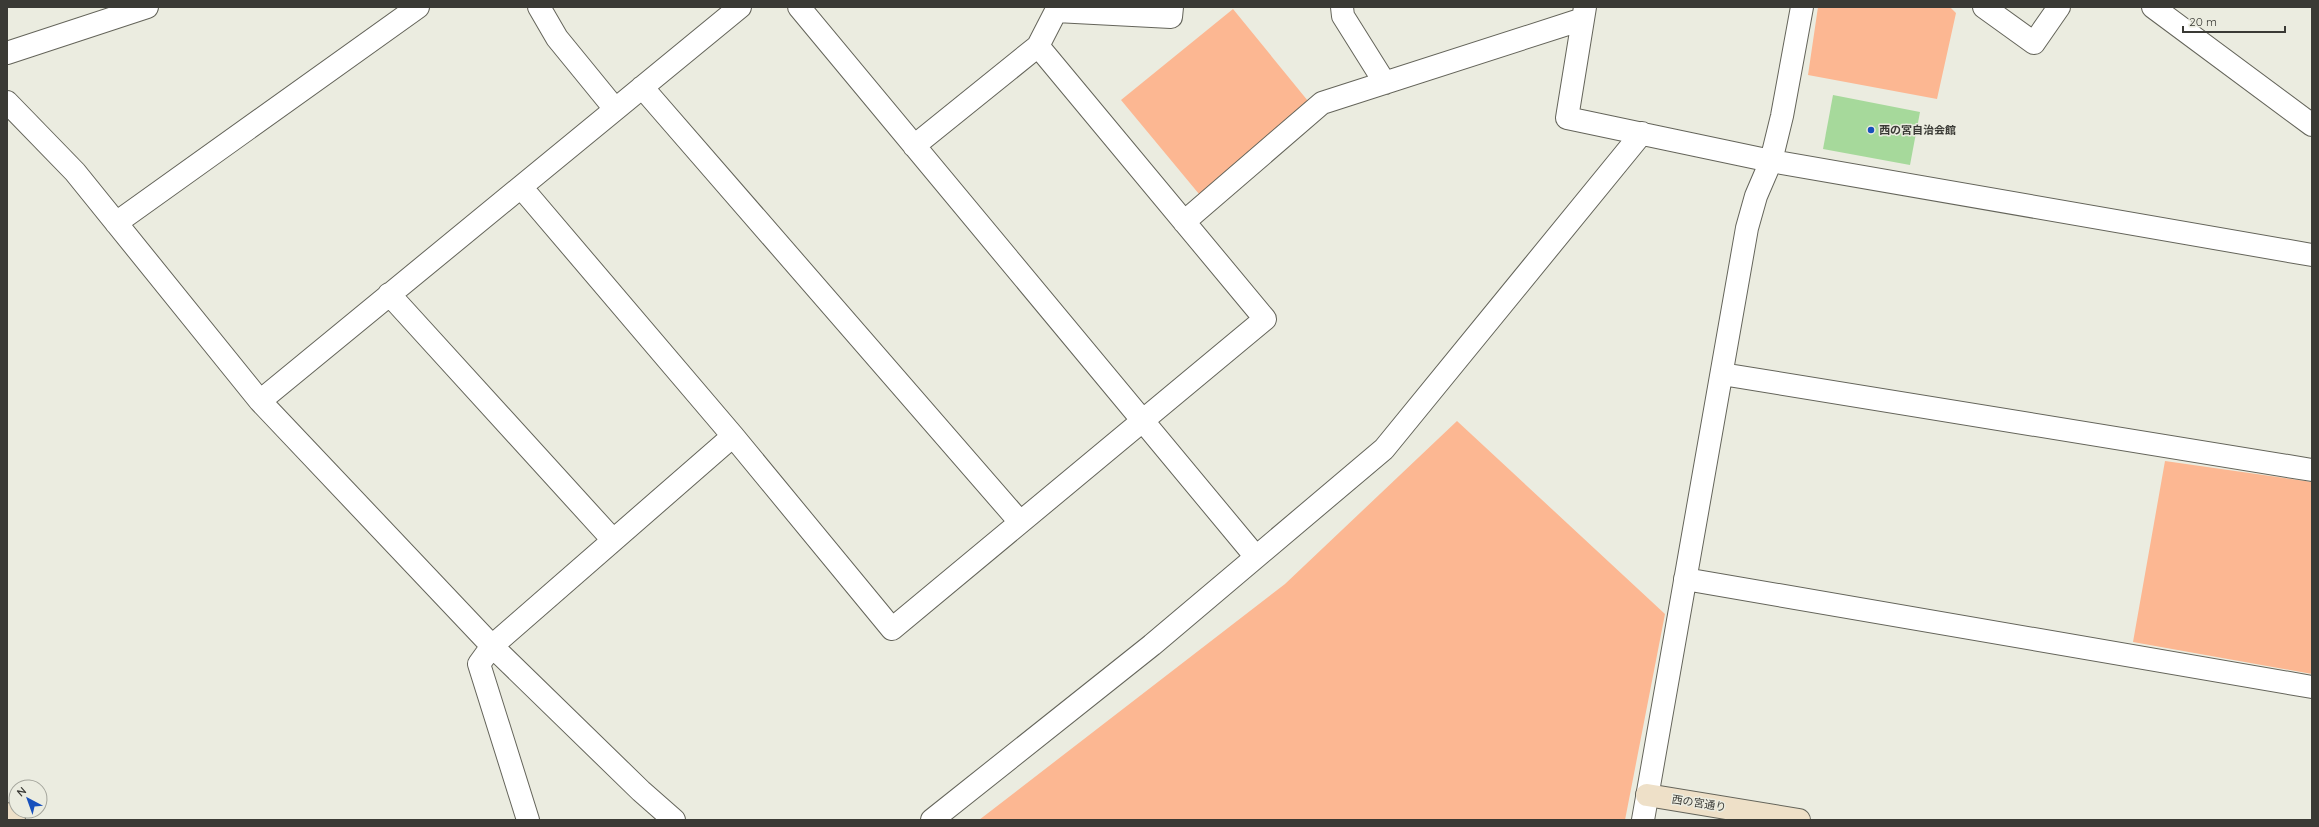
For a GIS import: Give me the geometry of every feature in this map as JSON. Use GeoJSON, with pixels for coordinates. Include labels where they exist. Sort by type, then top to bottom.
{"type":"FeatureCollection","features":[{"type":"Feature","properties":{"kind":"street"},"geometry":{"type":"LineString","coordinates":[[7,53],[147,7]]}},
{"type":"Feature","properties":{"kind":"street"},"geometry":{"type":"LineString","coordinates":[[116,223],[418,7]]}},
{"type":"Feature","properties":{"kind":"street"},"geometry":{"type":"LineString","coordinates":[[539,7],[557,38],[615,109]]}},
{"type":"Feature","properties":{"kind":"street"},"geometry":{"type":"LineString","coordinates":[[260,401],[740,7]]}},
{"type":"Feature","properties":{"kind":"street"},"geometry":{"type":"LineString","coordinates":[[799,7],[1256,557]]}},
{"type":"Feature","properties":{"kind":"street"},"geometry":{"type":"LineString","coordinates":[[914,146],[1038,46],[1056,11],[1171,17],[1172,7]]}},
{"type":"Feature","properties":{"kind":"street"},"geometry":{"type":"LineString","coordinates":[[1342,7],[1343,16],[1385,83]]}},
{"type":"Feature","properties":{"kind":"street"},"geometry":{"type":"LineString","coordinates":[[1643,820],[1747,228],[1756,196],[1771,161],[1782,116],[1802,7]]}},
{"type":"Feature","properties":{"kind":"street"},"geometry":{"type":"LineString","coordinates":[[1984,7],[2034,43],[2059,7]]}},
{"type":"Feature","properties":{"kind":"street"},"geometry":{"type":"LineString","coordinates":[[2154,7],[2312,125]]}},
{"type":"Feature","properties":{"kind":"street"},"geometry":{"type":"LineString","coordinates":[[1184,222],[1322,103],[1385,83],[1584,13],[1567,118],[1771,161],[2312,255]]}},
{"type":"Feature","properties":{"kind":"street"},"geometry":{"type":"LineString","coordinates":[[521,186],[733,436],[892,629],[1141,420],[1265,319],[1038,46]]}},
{"type":"Feature","properties":{"kind":"street"},"geometry":{"type":"LineString","coordinates":[[642,87],[1020,522]]}},
{"type":"Feature","properties":{"kind":"street"},"geometry":{"type":"LineString","coordinates":[[7,102],[75,172],[260,401],[492,646],[641,791],[674,820]]}},
{"type":"Feature","properties":{"kind":"street"},"geometry":{"type":"LineString","coordinates":[[932,820],[1152,645],[1384,449],[1642,133]]}},
{"type":"Feature","properties":{"kind":"street"},"geometry":{"type":"LineString","coordinates":[[389,294],[613,540]]}},
{"type":"Feature","properties":{"kind":"street"},"geometry":{"type":"LineString","coordinates":[[1722,374],[2312,470]]}},
{"type":"Feature","properties":{"kind":"street"},"geometry":{"type":"LineString","coordinates":[[528,820],[479,664],[492,646],[733,436]]}},
{"type":"Feature","properties":{"kind":"street"},"geometry":{"type":"LineString","coordinates":[[1686,579],[2312,687]]}},
{"type":"Feature","properties":{"kind":"street","name":"西の宮通り"},"geometry":{"type":"LineString","coordinates":[[1647,795],[1799,820]]}},
{"type":"Feature","properties":{"kind":"street"},"geometry":{"type":"LineString","coordinates":[[7,814],[14,820]]}},
{"type":"Feature","properties":{"kind":"shaded area"},"geometry":{"type":"Polygon","coordinates":[[[1818,7],[1950,7],[1956,13],[1937,99],[1808,75],[1818,7]]]}},
{"type":"Feature","properties":{"kind":"shaded area"},"geometry":{"type":"Polygon","coordinates":[[[1233,9],[1308,101],[1199,194],[1121,100],[1233,9]]]}},
{"type":"Feature","properties":{"kind":"shaded area"},"geometry":{"type":"Polygon","coordinates":[[[1457,421],[1665,614],[1625,820],[979,820],[1285,584],[1457,421]]]}},
{"type":"Feature","properties":{"kind":"shaded area"},"geometry":{"type":"Polygon","coordinates":[[[2165,461],[2312,482],[2312,674],[2133,642],[2165,461]]]}},
{"type":"Feature","properties":{"kind":"building","name":"西の宮自治会館"},"geometry":{"type":"Polygon","coordinates":[[[1833,95],[1920,112],[1910,165],[1823,149],[1833,95]]]}},
{"type":"Feature","properties":{"kind":"place","name":"西の宮自治会館"},"geometry":{"type":"Point","coordinates":[1871,130]}}]}
